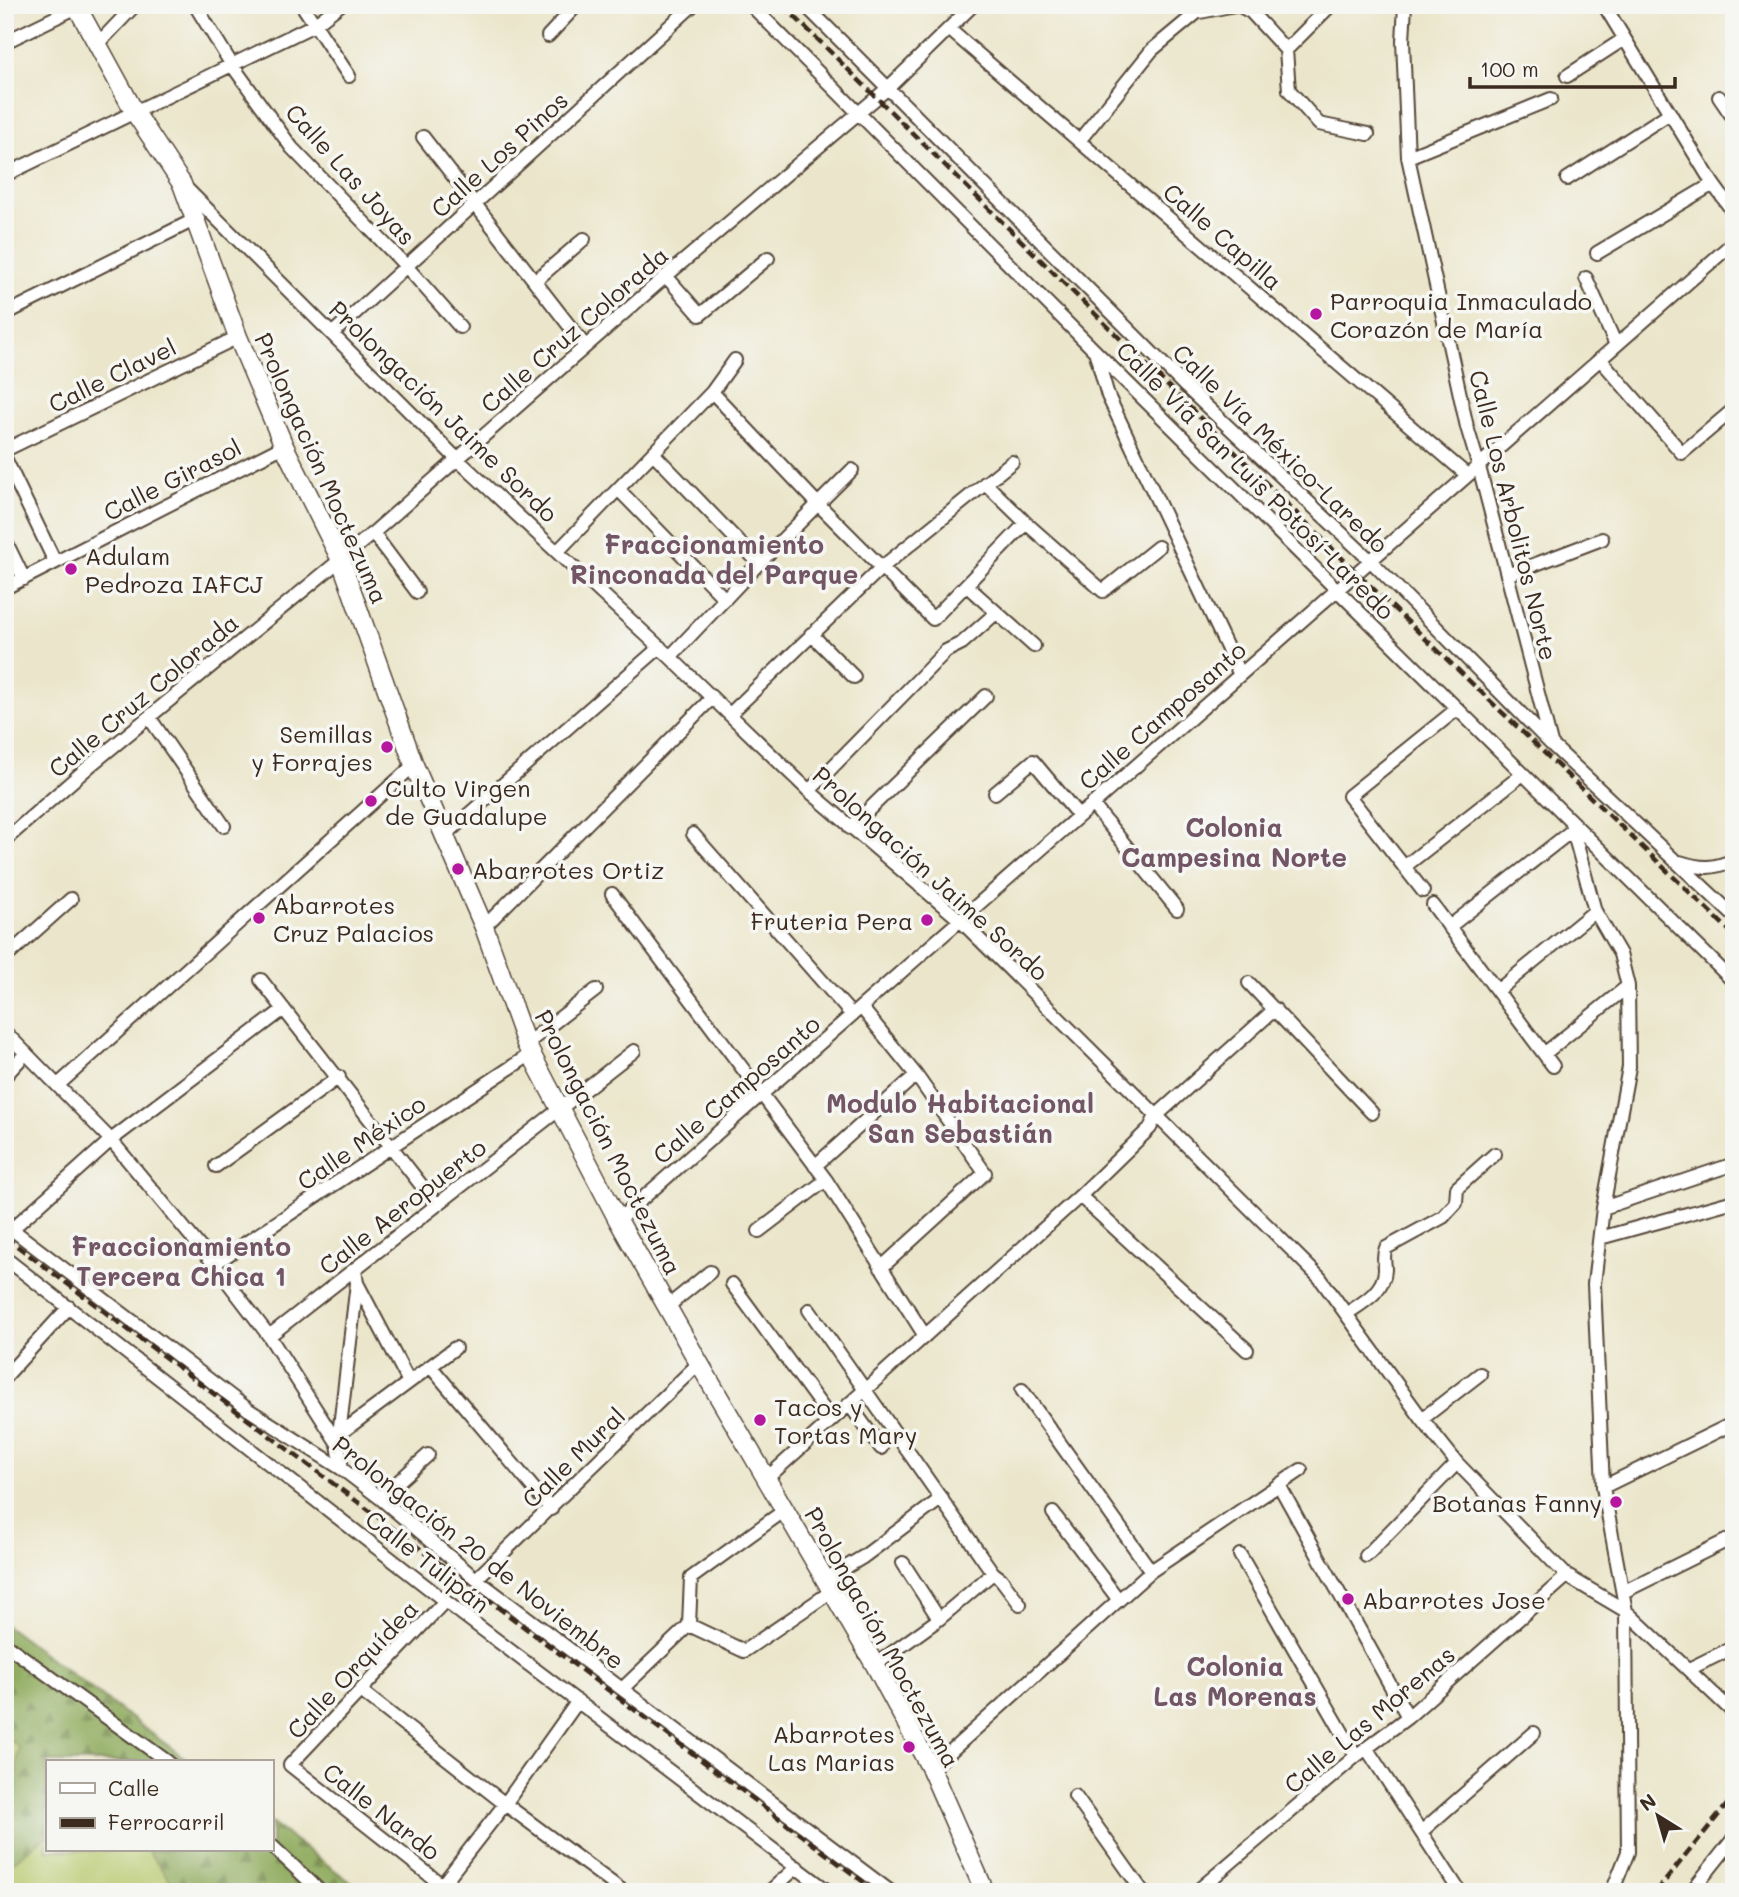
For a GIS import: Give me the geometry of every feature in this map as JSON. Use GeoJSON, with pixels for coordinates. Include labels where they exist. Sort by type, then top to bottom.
{"type":"FeatureCollection","features":[{"type":"Feature","properties":{"kind":"main road","name":"Prolongación Moctezuma"},"geometry":{"type":"LineString","coordinates":[[76,6],[134,111],[182,184],[238,337],[284,446],[340,558],[414,765],[484,927],[529,1049],[618,1220],[875,1665],[931,1769],[985,1892]]}},
{"type":"Feature","properties":{"kind":"street"},"geometry":{"type":"LineString","coordinates":[[98,44],[135,5]]}},
{"type":"Feature","properties":{"kind":"street","name":"Calle Las Joyas"},"geometry":{"type":"LineString","coordinates":[[195,5],[232,65],[292,148],[407,266],[460,327]]}},
{"type":"Feature","properties":{"kind":"street"},"geometry":{"type":"LineString","coordinates":[[302,5],[349,76]]}},
{"type":"Feature","properties":{"kind":"street"},"geometry":{"type":"LineString","coordinates":[[5,175],[314,24],[340,5]]}},
{"type":"Feature","properties":{"kind":"street"},"geometry":{"type":"LineString","coordinates":[[548,36],[577,5]]}},
{"type":"Feature","properties":{"kind":"street","name":"Calle Los Pinos"},"geometry":{"type":"LineString","coordinates":[[333,333],[692,5]]}},
{"type":"Feature","properties":{"kind":"street","name":"Calle Vía San Luis Potosí-Laredo"},"geometry":{"type":"LineString","coordinates":[[751,5],[1095,351],[1572,825],[1734,982]]}},
{"type":"Feature","properties":{"kind":"street","name":"Calle Vía México-Laredo"},"geometry":{"type":"LineString","coordinates":[[805,5],[1186,387],[1370,561],[1552,744],[1734,915]]}},
{"type":"Feature","properties":{"kind":"street","name":"Calle Cruz Colorada"},"geometry":{"type":"LineString","coordinates":[[5,840],[149,717],[373,533],[666,276],[888,88],[973,5]]}},
{"type":"Feature","properties":{"kind":"street"},"geometry":{"type":"LineString","coordinates":[[1079,141],[1152,50],[1203,9],[1237,5],[1251,12],[1286,50],[1289,90],[1320,124],[1368,134]]}},
{"type":"Feature","properties":{"kind":"street"},"geometry":{"type":"LineString","coordinates":[[1286,50],[1331,5]]}},
{"type":"Feature","properties":{"kind":"street","name":"Calle Los Arbolitos Norte"},"geometry":{"type":"LineString","coordinates":[[1405,5],[1403,41],[1408,157],[1467,427],[1552,744]]}},
{"type":"Feature","properties":{"kind":"street"},"geometry":{"type":"LineString","coordinates":[[1604,5],[1734,214]]}},
{"type":"Feature","properties":{"kind":"street"},"geometry":{"type":"LineString","coordinates":[[5,42],[76,6]]}},
{"type":"Feature","properties":{"kind":"street","name":"Calle Capilla"},"geometry":{"type":"LineString","coordinates":[[950,30],[1467,475]]}},
{"type":"Feature","properties":{"kind":"street"},"geometry":{"type":"LineString","coordinates":[[1567,76],[1624,39]]}},
{"type":"Feature","properties":{"kind":"street"},"geometry":{"type":"LineString","coordinates":[[1719,97],[1734,119]]}},
{"type":"Feature","properties":{"kind":"street"},"geometry":{"type":"LineString","coordinates":[[1408,157],[1551,99]]}},
{"type":"Feature","properties":{"kind":"street"},"geometry":{"type":"LineString","coordinates":[[1567,179],[1670,113]]}},
{"type":"Feature","properties":{"kind":"street"},"geometry":{"type":"LineString","coordinates":[[423,137],[585,346]]}},
{"type":"Feature","properties":{"kind":"street","name":"Prolongación Jaime Sordo"},"geometry":{"type":"LineString","coordinates":[[182,184],[457,459],[660,647],[809,791],[960,920],[1320,1278],[1457,1463],[1567,1576],[1626,1611],[1734,1713]]}},
{"type":"Feature","properties":{"kind":"street"},"geometry":{"type":"LineString","coordinates":[[1597,253],[1713,184]]}},
{"type":"Feature","properties":{"kind":"street"},"geometry":{"type":"LineString","coordinates":[[5,314],[194,220]]}},
{"type":"Feature","properties":{"kind":"street"},"geometry":{"type":"LineString","coordinates":[[535,281],[584,239]]}},
{"type":"Feature","properties":{"kind":"street","name":"Calle Camposanto"},"geometry":{"type":"LineString","coordinates":[[618,1220],[1734,242]]}},
{"type":"Feature","properties":{"kind":"street"},"geometry":{"type":"LineString","coordinates":[[666,276],[700,315],[768,258]]}},
{"type":"Feature","properties":{"kind":"street"},"geometry":{"type":"LineString","coordinates":[[1586,278],[1616,345]]}},
{"type":"Feature","properties":{"kind":"street","name":"Calle Clavel"},"geometry":{"type":"LineString","coordinates":[[5,450],[238,337]]}},
{"type":"Feature","properties":{"kind":"street"},"geometry":{"type":"LineString","coordinates":[[1095,351],[1108,396],[1240,675]]}},
{"type":"Feature","properties":{"kind":"street"},"geometry":{"type":"LineString","coordinates":[[1600,359],[1682,453],[1734,409]]}},
{"type":"Feature","properties":{"kind":"street"},"geometry":{"type":"LineString","coordinates":[[558,551],[712,392],[734,360]]}},
{"type":"Feature","properties":{"kind":"street"},"geometry":{"type":"LineString","coordinates":[[712,392],[818,504],[933,619],[1026,523]]}},
{"type":"Feature","properties":{"kind":"street","name":"Calle Girasol"},"geometry":{"type":"LineString","coordinates":[[5,588],[284,446]]}},
{"type":"Feature","properties":{"kind":"street"},"geometry":{"type":"LineString","coordinates":[[653,453],[759,563]]}},
{"type":"Feature","properties":{"kind":"street"},"geometry":{"type":"LineString","coordinates":[[5,458],[55,562]]}},
{"type":"Feature","properties":{"kind":"street"},"geometry":{"type":"LineString","coordinates":[[730,714],[881,568],[1012,462]]}},
{"type":"Feature","properties":{"kind":"street"},"geometry":{"type":"LineString","coordinates":[[670,657],[852,470]]}},
{"type":"Feature","properties":{"kind":"street"},"geometry":{"type":"LineString","coordinates":[[985,483],[1103,591],[1158,547]]}},
{"type":"Feature","properties":{"kind":"street"},"geometry":{"type":"LineString","coordinates":[[619,490],[725,599]]}},
{"type":"Feature","properties":{"kind":"street"},"geometry":{"type":"LineString","coordinates":[[373,533],[417,592]]}},
{"type":"Feature","properties":{"kind":"street"},"geometry":{"type":"LineString","coordinates":[[1507,575],[1602,539]]}},
{"type":"Feature","properties":{"kind":"street"},"geometry":{"type":"LineString","coordinates":[[5,540],[24,579]]}},
{"type":"Feature","properties":{"kind":"street"},"geometry":{"type":"LineString","coordinates":[[966,585],[1034,646]]}},
{"type":"Feature","properties":{"kind":"street"},"geometry":{"type":"LineString","coordinates":[[809,791],[946,651],[962,643],[996,613]]}},
{"type":"Feature","properties":{"kind":"street"},"geometry":{"type":"LineString","coordinates":[[810,634],[854,677]]}},
{"type":"Feature","properties":{"kind":"street"},"geometry":{"type":"LineString","coordinates":[[444,836],[660,647]]}},
{"type":"Feature","properties":{"kind":"street"},"geometry":{"type":"LineString","coordinates":[[850,828],[986,696]]}},
{"type":"Feature","properties":{"kind":"street"},"geometry":{"type":"LineString","coordinates":[[484,927],[712,698]]}},
{"type":"Feature","properties":{"kind":"street"},"geometry":{"type":"LineString","coordinates":[[1423,891],[1349,796],[1457,709]]}},
{"type":"Feature","properties":{"kind":"street"},"geometry":{"type":"LineString","coordinates":[[149,717],[224,826]]}},
{"type":"Feature","properties":{"kind":"street"},"geometry":{"type":"LineString","coordinates":[[995,793],[1033,761],[1079,816]]}},
{"type":"Feature","properties":{"kind":"street"},"geometry":{"type":"LineString","coordinates":[[58,1085],[414,765]]}},
{"type":"Feature","properties":{"kind":"street"},"geometry":{"type":"LineString","coordinates":[[1404,866],[1523,774]]}},
{"type":"Feature","properties":{"kind":"street"},"geometry":{"type":"LineString","coordinates":[[1092,804],[1177,909]]}},
{"type":"Feature","properties":{"kind":"street"},"geometry":{"type":"LineString","coordinates":[[1449,927],[1572,825],[1595,912],[1620,954],[1628,986],[1629,1067],[1603,1208],[1594,1284],[1603,1487],[1626,1611],[1628,1852],[1612,1892]]}},
{"type":"Feature","properties":{"kind":"street"},"geometry":{"type":"LineString","coordinates":[[693,834],[916,1075],[985,1173],[881,1268]]}},
{"type":"Feature","properties":{"kind":"street"},"geometry":{"type":"LineString","coordinates":[[1678,861],[1695,867],[1717,868],[1734,860]]}},
{"type":"Feature","properties":{"kind":"street"},"geometry":{"type":"LineString","coordinates":[[612,894],[825,1180],[925,1336]]}},
{"type":"Feature","properties":{"kind":"street"},"geometry":{"type":"LineString","coordinates":[[5,958],[71,899]]}},
{"type":"Feature","properties":{"kind":"street"},"geometry":{"type":"LineString","coordinates":[[1433,905],[1553,1066]]}},
{"type":"Feature","properties":{"kind":"street"},"geometry":{"type":"LineString","coordinates":[[1497,991],[1595,912]]}},
{"type":"Feature","properties":{"kind":"street"},"geometry":{"type":"LineString","coordinates":[[261,980],[436,1204]]}},
{"type":"Feature","properties":{"kind":"street"},"geometry":{"type":"LineString","coordinates":[[1249,983],[1371,1113]]}},
{"type":"Feature","properties":{"kind":"street"},"geometry":{"type":"LineString","coordinates":[[1544,1054],[1628,986]]}},
{"type":"Feature","properties":{"kind":"street","name":"Calle México"},"geometry":{"type":"LineString","coordinates":[[214,1264],[391,1147],[529,1049],[596,990]]}},
{"type":"Feature","properties":{"kind":"street"},"geometry":{"type":"LineString","coordinates":[[8,1227],[111,1140],[284,1009]]}},
{"type":"Feature","properties":{"kind":"street"},"geometry":{"type":"LineString","coordinates":[[766,1479],[1080,1196],[1150,1128],[1156,1116],[1275,1009]]}},
{"type":"Feature","properties":{"kind":"street"},"geometry":{"type":"LineString","coordinates":[[5,1032],[111,1140],[214,1264],[269,1336],[338,1440]]}},
{"type":"Feature","properties":{"kind":"street","name":"Calle Aeropuerto"},"geometry":{"type":"LineString","coordinates":[[269,1336],[356,1276],[436,1204],[634,1051]]}},
{"type":"Feature","properties":{"kind":"street"},"geometry":{"type":"LineString","coordinates":[[5,1076],[26,1053]]}},
{"type":"Feature","properties":{"kind":"street"},"geometry":{"type":"LineString","coordinates":[[815,1166],[916,1075]]}},
{"type":"Feature","properties":{"kind":"street"},"geometry":{"type":"LineString","coordinates":[[216,1166],[339,1077]]}},
{"type":"Feature","properties":{"kind":"street"},"geometry":{"type":"LineString","coordinates":[[1346,1314],[1378,1291],[1385,1271],[1382,1257],[1386,1248],[1443,1217],[1456,1203],[1457,1188],[1495,1154]]}},
{"type":"Feature","properties":{"kind":"street"},"geometry":{"type":"LineString","coordinates":[[1603,1208],[1734,1164]]}},
{"type":"Feature","properties":{"kind":"street"},"geometry":{"type":"LineString","coordinates":[[759,1231],[825,1180]]}},
{"type":"Feature","properties":{"kind":"street"},"geometry":{"type":"LineString","coordinates":[[1080,1196],[1247,1350]]}},
{"type":"Feature","properties":{"kind":"street"},"geometry":{"type":"LineString","coordinates":[[1600,1238],[1734,1200]]}},
{"type":"Feature","properties":{"kind":"street","name":"Prolongación 20 de Noviembre"},"geometry":{"type":"LineString","coordinates":[[8,1227],[249,1410],[342,1469],[476,1579],[891,1892]]}},
{"type":"Feature","properties":{"kind":"street","name":"Calle Tulipán"},"geometry":{"type":"LineString","coordinates":[[5,1258],[445,1601],[829,1892]]}},
{"type":"Feature","properties":{"kind":"street"},"geometry":{"type":"LineString","coordinates":[[667,1307],[710,1272]]}},
{"type":"Feature","properties":{"kind":"street"},"geometry":{"type":"LineString","coordinates":[[356,1276],[409,1382]]}},
{"type":"Feature","properties":{"kind":"street"},"geometry":{"type":"LineString","coordinates":[[342,1469],[338,1440],[356,1276]]}},
{"type":"Feature","properties":{"kind":"street"},"geometry":{"type":"LineString","coordinates":[[732,1284],[831,1419]]}},
{"type":"Feature","properties":{"kind":"street"},"geometry":{"type":"LineString","coordinates":[[5,1377],[69,1307]]}},
{"type":"Feature","properties":{"kind":"street"},"geometry":{"type":"LineString","coordinates":[[809,1310],[993,1573],[1020,1604]]}},
{"type":"Feature","properties":{"kind":"street"},"geometry":{"type":"LineString","coordinates":[[338,1440],[455,1348]]}},
{"type":"Feature","properties":{"kind":"street","name":"Calle Mural"},"geometry":{"type":"LineString","coordinates":[[476,1579],[699,1363]]}},
{"type":"Feature","properties":{"kind":"street"},"geometry":{"type":"LineString","coordinates":[[431,1367],[551,1509]]}},
{"type":"Feature","properties":{"kind":"street"},"geometry":{"type":"LineString","coordinates":[[1422,1419],[1480,1374]]}},
{"type":"Feature","properties":{"kind":"street"},"geometry":{"type":"LineString","coordinates":[[1022,1390],[1152,1571]]}},
{"type":"Feature","properties":{"kind":"street"},"geometry":{"type":"LineString","coordinates":[[849,1404],[881,1448]]}},
{"type":"Feature","properties":{"kind":"street"},"geometry":{"type":"LineString","coordinates":[[1603,1487],[1734,1423]]}},
{"type":"Feature","properties":{"kind":"street"},"geometry":{"type":"LineString","coordinates":[[380,1498],[428,1455]]}},
{"type":"Feature","properties":{"kind":"street"},"geometry":{"type":"LineString","coordinates":[[1366,1556],[1457,1463]]}},
{"type":"Feature","properties":{"kind":"street"},"geometry":{"type":"LineString","coordinates":[[931,1769],[1152,1571],[1301,1469]]}},
{"type":"Feature","properties":{"kind":"street"},"geometry":{"type":"LineString","coordinates":[[1279,1485],[1408,1717]]}},
{"type":"Feature","properties":{"kind":"street"},"geometry":{"type":"LineString","coordinates":[[689,1625],[744,1651],[942,1498]]}},
{"type":"Feature","properties":{"kind":"street"},"geometry":{"type":"LineString","coordinates":[[622,1689],[689,1625],[691,1578],[785,1510]]}},
{"type":"Feature","properties":{"kind":"street"},"geometry":{"type":"LineString","coordinates":[[1053,1513],[1118,1600]]}},
{"type":"Feature","properties":{"kind":"street"},"geometry":{"type":"LineString","coordinates":[[1623,1592],[1734,1537]]}},
{"type":"Feature","properties":{"kind":"street"},"geometry":{"type":"LineString","coordinates":[[1240,1555],[1361,1753],[1421,1832],[1460,1892]]}},
{"type":"Feature","properties":{"kind":"street"},"geometry":{"type":"LineString","coordinates":[[903,1563],[939,1619]]}},
{"type":"Feature","properties":{"kind":"street"},"geometry":{"type":"LineString","coordinates":[[875,1665],[939,1619],[993,1573]]}},
{"type":"Feature","properties":{"kind":"street","name":"Calle Las Morenas"},"geometry":{"type":"LineString","coordinates":[[1205,1889],[1361,1753],[1408,1717],[1567,1576]]}},
{"type":"Feature","properties":{"kind":"street","name":"Calle Orquídea"},"geometry":{"type":"LineString","coordinates":[[290,1765],[445,1601]]}},
{"type":"Feature","properties":{"kind":"street"},"geometry":{"type":"LineString","coordinates":[[5,1644],[165,1760]]}},
{"type":"Feature","properties":{"kind":"street"},"geometry":{"type":"LineString","coordinates":[[1689,1669],[1734,1647]]}},
{"type":"Feature","properties":{"kind":"street"},"geometry":{"type":"LineString","coordinates":[[361,1690],[505,1804],[624,1892]]}},
{"type":"Feature","properties":{"kind":"street"},"geometry":{"type":"LineString","coordinates":[[444,1889],[578,1701]]}},
{"type":"Feature","properties":{"kind":"street"},"geometry":{"type":"LineString","coordinates":[[1421,1832],[1534,1733]]}},
{"type":"Feature","properties":{"kind":"street","name":"Calle Nardo"},"geometry":{"type":"LineString","coordinates":[[290,1765],[444,1889]]}},
{"type":"Feature","properties":{"kind":"street"},"geometry":{"type":"LineString","coordinates":[[1075,1796],[1143,1892]]}},
{"type":"Feature","properties":{"kind":"street"},"geometry":{"type":"LineString","coordinates":[[1691,1892],[1734,1838]]}},
{"type":"Feature","properties":{"kind":"street"},"geometry":{"type":"LineString","coordinates":[[273,1847],[321,1892]]}},
{"type":"Feature","properties":{"kind":"street"},"geometry":{"type":"LineString","coordinates":[[769,1892],[797,1867]]}},
{"type":"Feature","properties":{"kind":"green space"},"geometry":{"type":"Polygon","coordinates":[[[5,1625],[187,1760],[46,1760],[46,1852],[273,1852],[273,1824],[364,1892],[5,1892],[5,1625]]]}},
{"type":"Feature","properties":{"kind":"green space"},"geometry":{"type":"Polygon","coordinates":[[[5,1737],[19,1747],[14,1792],[5,1799],[5,1737]]]}},
{"type":"Feature","properties":{"kind":"green space"},"geometry":{"type":"Polygon","coordinates":[[[46,1836],[46,1852],[149,1852],[179,1892],[5,1892],[5,1868],[46,1836]]]}},
{"type":"Feature","properties":{"kind":"railway"},"geometry":{"type":"LineString","coordinates":[[783,5],[1357,573],[1734,935]]}},
{"type":"Feature","properties":{"kind":"railway"},"geometry":{"type":"LineString","coordinates":[[5,1237],[877,1892]]}},
{"type":"Feature","properties":{"kind":"railway"},"geometry":{"type":"LineString","coordinates":[[1656,1892],[1734,1796]]}},
{"type":"Feature","properties":{"kind":"place","name":"Parroquia Inmaculado Corazón de María"},"geometry":{"type":"Point","coordinates":[1316,314]}},
{"type":"Feature","properties":{"kind":"place","name":"Adulam Pedroza IAFCJ"},"geometry":{"type":"Point","coordinates":[71,569]}},
{"type":"Feature","properties":{"kind":"place","name":"Semillas y Forrajes"},"geometry":{"type":"Point","coordinates":[387,747]}},
{"type":"Feature","properties":{"kind":"place","name":"Culto Virgen de Guadalupe"},"geometry":{"type":"Point","coordinates":[371,801]}},
{"type":"Feature","properties":{"kind":"place","name":"Abarrotes Ortiz"},"geometry":{"type":"Point","coordinates":[458,869]}},
{"type":"Feature","properties":{"kind":"place","name":"Abarrotes Cruz Palacios"},"geometry":{"type":"Point","coordinates":[259,918]}},
{"type":"Feature","properties":{"kind":"place","name":"Fruteria Pera"},"geometry":{"type":"Point","coordinates":[927,920]}},
{"type":"Feature","properties":{"kind":"place","name":"Tacos y Tortas Mary"},"geometry":{"type":"Point","coordinates":[760,1420]}},
{"type":"Feature","properties":{"kind":"place","name":"Botanas Fanny"},"geometry":{"type":"Point","coordinates":[1616,1502]}},
{"type":"Feature","properties":{"kind":"place","name":"Abarrotes Jose"},"geometry":{"type":"Point","coordinates":[1348,1599]}},
{"type":"Feature","properties":{"kind":"place","name":"Abarrotes Las Marias"},"geometry":{"type":"Point","coordinates":[909,1747]}},
{"type":"Feature","properties":{"kind":"district","name":"Fraccionamiento Rinconada del Parque"},"geometry":{"type":"Point","coordinates":[714,559]}},
{"type":"Feature","properties":{"kind":"district","name":"Colonia Campesina Norte"},"geometry":{"type":"Point","coordinates":[1234,842]}},
{"type":"Feature","properties":{"kind":"district","name":"Modulo Habitacional San Sebastián"},"geometry":{"type":"Point","coordinates":[960,1118]}},
{"type":"Feature","properties":{"kind":"district","name":"Fraccionamiento Tercera Chica 1"},"geometry":{"type":"Point","coordinates":[181,1261]}},
{"type":"Feature","properties":{"kind":"district","name":"Colonia Las Morenas"},"geometry":{"type":"Point","coordinates":[1235,1681]}}]}
